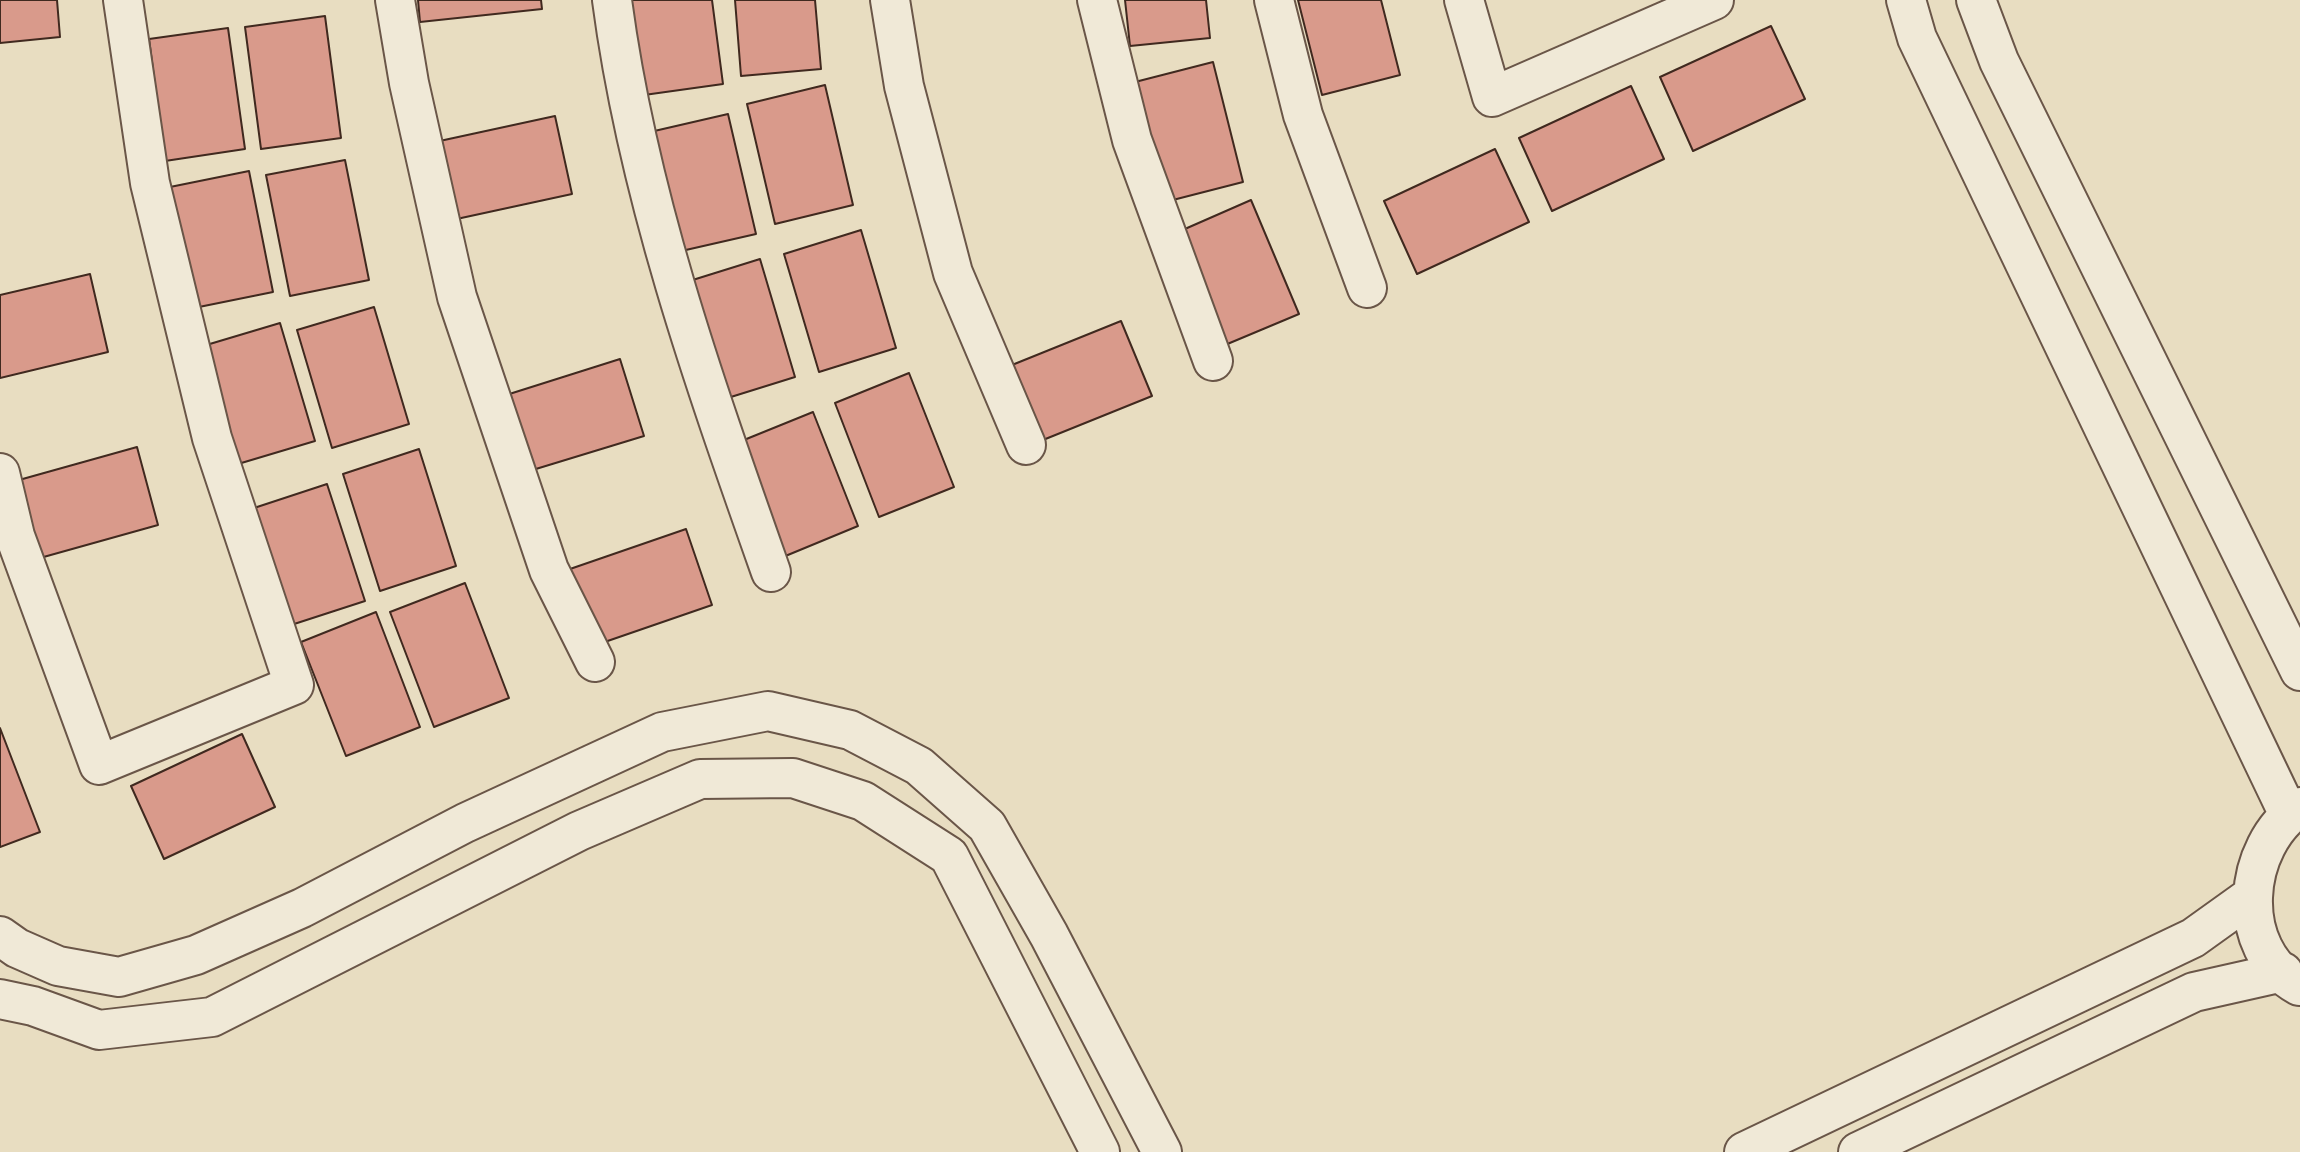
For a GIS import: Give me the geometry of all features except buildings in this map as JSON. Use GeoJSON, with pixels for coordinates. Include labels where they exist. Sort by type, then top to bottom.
{"type":"FeatureCollection","features":[{"type":"Feature","properties":{"kind":"street"},"geometry":{"type":"LineString","coordinates":[[0,473],[15,536],[99,765],[294,685],[212,438],[150,183],[123,0]]}},
{"type":"Feature","properties":{"kind":"street"},"geometry":{"type":"LineString","coordinates":[[395,0],[409,83],[457,297],[549,570],[595,662]]}},
{"type":"Feature","properties":{"kind":"street"},"geometry":{"type":"LineString","coordinates":[[612,0],[622,81],[663,243],[713,408],[771,572]]}},
{"type":"Feature","properties":{"kind":"street"},"geometry":{"type":"LineString","coordinates":[[890,0],[904,86],[953,273],[1027,445]]}},
{"type":"Feature","properties":{"kind":"street"},"geometry":{"type":"LineString","coordinates":[[1097,0],[1132,140],[1213,361]]}},
{"type":"Feature","properties":{"kind":"street"},"geometry":{"type":"LineString","coordinates":[[1274,0],[1303,115],[1367,288]]}},
{"type":"Feature","properties":{"kind":"street"},"geometry":{"type":"LineString","coordinates":[[1464,0],[1492,97],[1694,4]]}},
{"type":"Feature","properties":{"kind":"street"},"geometry":{"type":"LineString","coordinates":[[1906,0],[1917,38],[2294,811],[2265,844],[2253,880],[2253,918],[2267,953],[2292,979]]}},
{"type":"Feature","properties":{"kind":"street"},"geometry":{"type":"LineString","coordinates":[[1976,0],[1999,61],[2300,671]]}},
{"type":"Feature","properties":{"kind":"street"},"geometry":{"type":"LineString","coordinates":[[0,936],[17,948],[58,966],[119,977],[196,955],[302,908],[465,823],[662,732],[768,711],[850,730],[919,766],[987,826],[1049,935],[1162,1152]]}},
{"type":"Feature","properties":{"kind":"street"},"geometry":{"type":"LineString","coordinates":[[0,999],[33,1006],[99,1030],[212,1017],[579,831],[700,779],[793,778],[863,801],[949,856],[1100,1152]]}},
{"type":"Feature","properties":{"kind":"street"},"geometry":{"type":"LineString","coordinates":[[1744,1152],[2193,938],[2253,895]]}},
{"type":"Feature","properties":{"kind":"street"},"geometry":{"type":"LineString","coordinates":[[1858,1152],[2194,992],[2292,979]]}}]}
